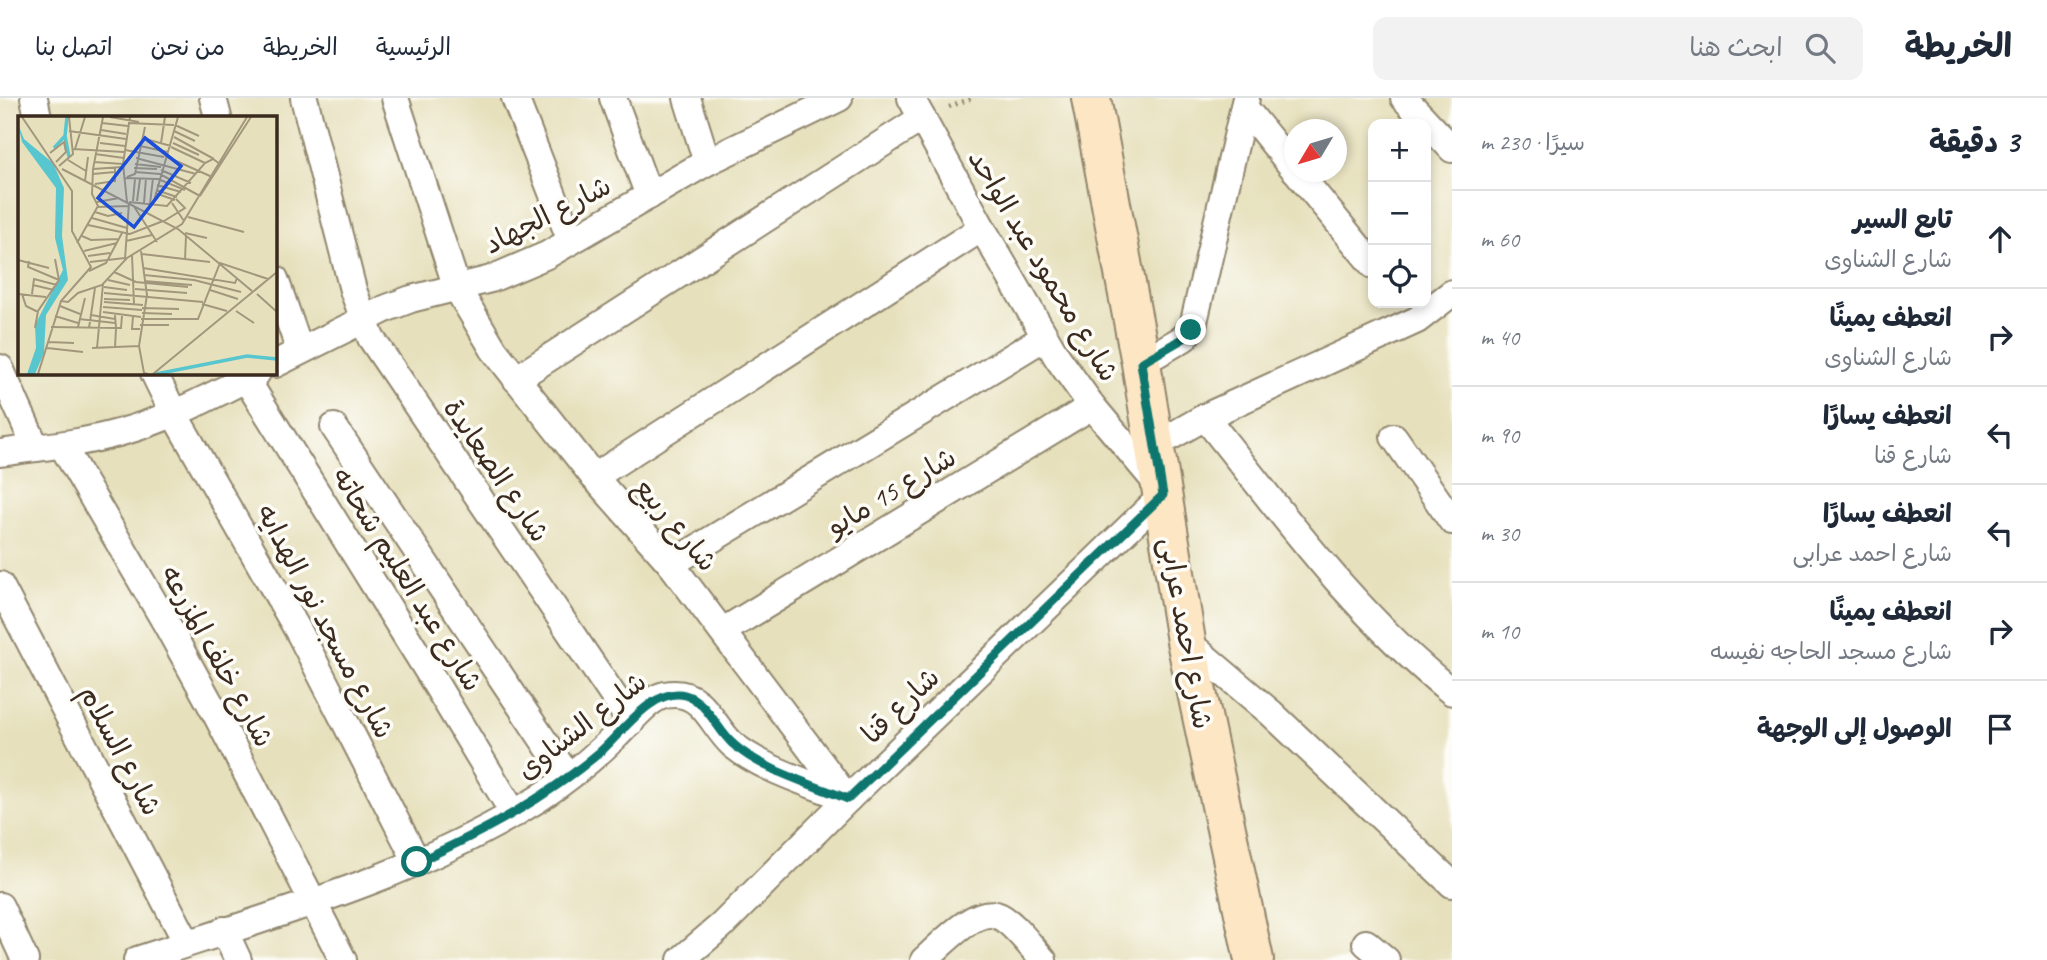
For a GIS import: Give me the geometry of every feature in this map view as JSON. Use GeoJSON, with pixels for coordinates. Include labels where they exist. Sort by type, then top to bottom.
{"type":"FeatureCollection","features":[{"type":"Feature","properties":{"kind":"street"},"geometry":{"type":"LineString","coordinates":[[34,98],[38,116]]}},
{"type":"Feature","properties":{"kind":"street"},"geometry":{"type":"LineString","coordinates":[[213,98],[218,116]]}},
{"type":"Feature","properties":{"kind":"street","name":"شارع الصعايدة"},"geometry":{"type":"LineString","coordinates":[[304,98],[363,320],[371,338],[631,722]]}},
{"type":"Feature","properties":{"kind":"street","name":"شارع ربيع"},"geometry":{"type":"LineString","coordinates":[[395,98],[457,288],[494,350],[594,477],[671,564],[848,799]]}},
{"type":"Feature","properties":{"kind":"street"},"geometry":{"type":"LineString","coordinates":[[514,98],[571,241]]}},
{"type":"Feature","properties":{"kind":"street"},"geometry":{"type":"LineString","coordinates":[[613,98],[649,196]]}},
{"type":"Feature","properties":{"kind":"street"},"geometry":{"type":"LineString","coordinates":[[687,98],[707,162]]}},
{"type":"Feature","properties":{"kind":"street","name":"شارع الجهاد"},"geometry":{"type":"LineString","coordinates":[[276,363],[411,299],[520,269],[707,162],[839,98]]}},
{"type":"Feature","properties":{"kind":"street","name":"شارع احمد عرابى"},"geometry":{"type":"LineString","coordinates":[[1091,98],[1141,363],[1186,641],[1254,960]]}},
{"type":"Feature","properties":{"kind":"street"},"geometry":{"type":"LineString","coordinates":[[1404,98],[1452,149]]}},
{"type":"Feature","properties":{"kind":"street"},"geometry":{"type":"LineString","coordinates":[[1141,363],[1184,338],[1193,326],[1245,103]]}},
{"type":"Feature","properties":{"kind":"street"},"geometry":{"type":"LineString","coordinates":[[1245,103],[1284,154]]}},
{"type":"Feature","properties":{"kind":"street"},"geometry":{"type":"LineString","coordinates":[[516,379],[917,108]]}},
{"type":"Feature","properties":{"kind":"street","name":"شارع محمود عبد الواحد"},"geometry":{"type":"LineString","coordinates":[[917,108],[1045,337],[1091,406],[1162,492]]}},
{"type":"Feature","properties":{"kind":"street"},"geometry":{"type":"LineString","coordinates":[[1306,182],[1368,259]]}},
{"type":"Feature","properties":{"kind":"street"},"geometry":{"type":"LineString","coordinates":[[594,477],[982,228]]}},
{"type":"Feature","properties":{"kind":"street"},"geometry":{"type":"LineString","coordinates":[[276,282],[300,351]]}},
{"type":"Feature","properties":{"kind":"street"},"geometry":{"type":"LineString","coordinates":[[1154,446],[1410,311],[1451,296]]}},
{"type":"Feature","properties":{"kind":"street"},"geometry":{"type":"LineString","coordinates":[[671,564],[1045,337]]}},
{"type":"Feature","properties":{"kind":"street","name":"شارع خلف المزرعه"},"geometry":{"type":"LineString","coordinates":[[0,368],[192,671],[343,960]]}},
{"type":"Feature","properties":{"kind":"street","name":"شارع مسجد نور الهدايه"},"geometry":{"type":"LineString","coordinates":[[154,374],[174,414],[300,634],[417,862]]}},
{"type":"Feature","properties":{"kind":"street"},"geometry":{"type":"LineString","coordinates":[[0,453],[49,447],[118,433],[174,414],[252,376]]}},
{"type":"Feature","properties":{"kind":"street","name":"شارع عبد العليم شحاته"},"geometry":{"type":"LineString","coordinates":[[252,376],[514,814]]}},
{"type":"Feature","properties":{"kind":"street","name":"شارع 15 مايو"},"geometry":{"type":"LineString","coordinates":[[723,631],[1091,406]]}},
{"type":"Feature","properties":{"kind":"street"},"geometry":{"type":"LineString","coordinates":[[1205,417],[1316,556],[1365,612],[1407,654],[1452,692]]}},
{"type":"Feature","properties":{"kind":"street"},"geometry":{"type":"LineString","coordinates":[[334,426],[568,778]]}},
{"type":"Feature","properties":{"kind":"street"},"geometry":{"type":"LineString","coordinates":[[1394,437],[1452,521]]}},
{"type":"Feature","properties":{"kind":"street","name":"شارع قنا"},"geometry":{"type":"LineString","coordinates":[[683,959],[721,926],[1162,492]]}},
{"type":"Feature","properties":{"kind":"street","name":"شارع السلام"},"geometry":{"type":"LineString","coordinates":[[0,585],[187,943]]}},
{"type":"Feature","properties":{"kind":"street"},"geometry":{"type":"LineString","coordinates":[[1186,641],[1271,713],[1452,884]]}},
{"type":"Feature","properties":{"kind":"street","name":"شارع الشناوى"},"geometry":{"type":"LineString","coordinates":[[137,960],[312,902],[417,862],[463,841],[514,814],[568,778],[659,697],[672,694],[687,695],[699,703],[726,738],[744,753],[848,799]]}},
{"type":"Feature","properties":{"kind":"street"},"geometry":{"type":"LineString","coordinates":[[0,906],[25,960]]}},
{"type":"Feature","properties":{"kind":"street"},"geometry":{"type":"LineString","coordinates":[[924,960],[971,919],[983,914],[997,915],[1008,922],[1043,960]]}},
{"type":"Feature","properties":{"kind":"street"},"geometry":{"type":"LineString","coordinates":[[225,930],[238,960]]}},
{"type":"Feature","properties":{"kind":"route"},"geometry":{"type":"LineString","coordinates":[[417,862],[463,841],[542,796],[601,751],[647,706],[659,697],[672,694],[687,695],[699,703],[721,732],[744,753],[848,799],[1163,495],[1141,363],[1184,338],[1191,330]]}}]}
